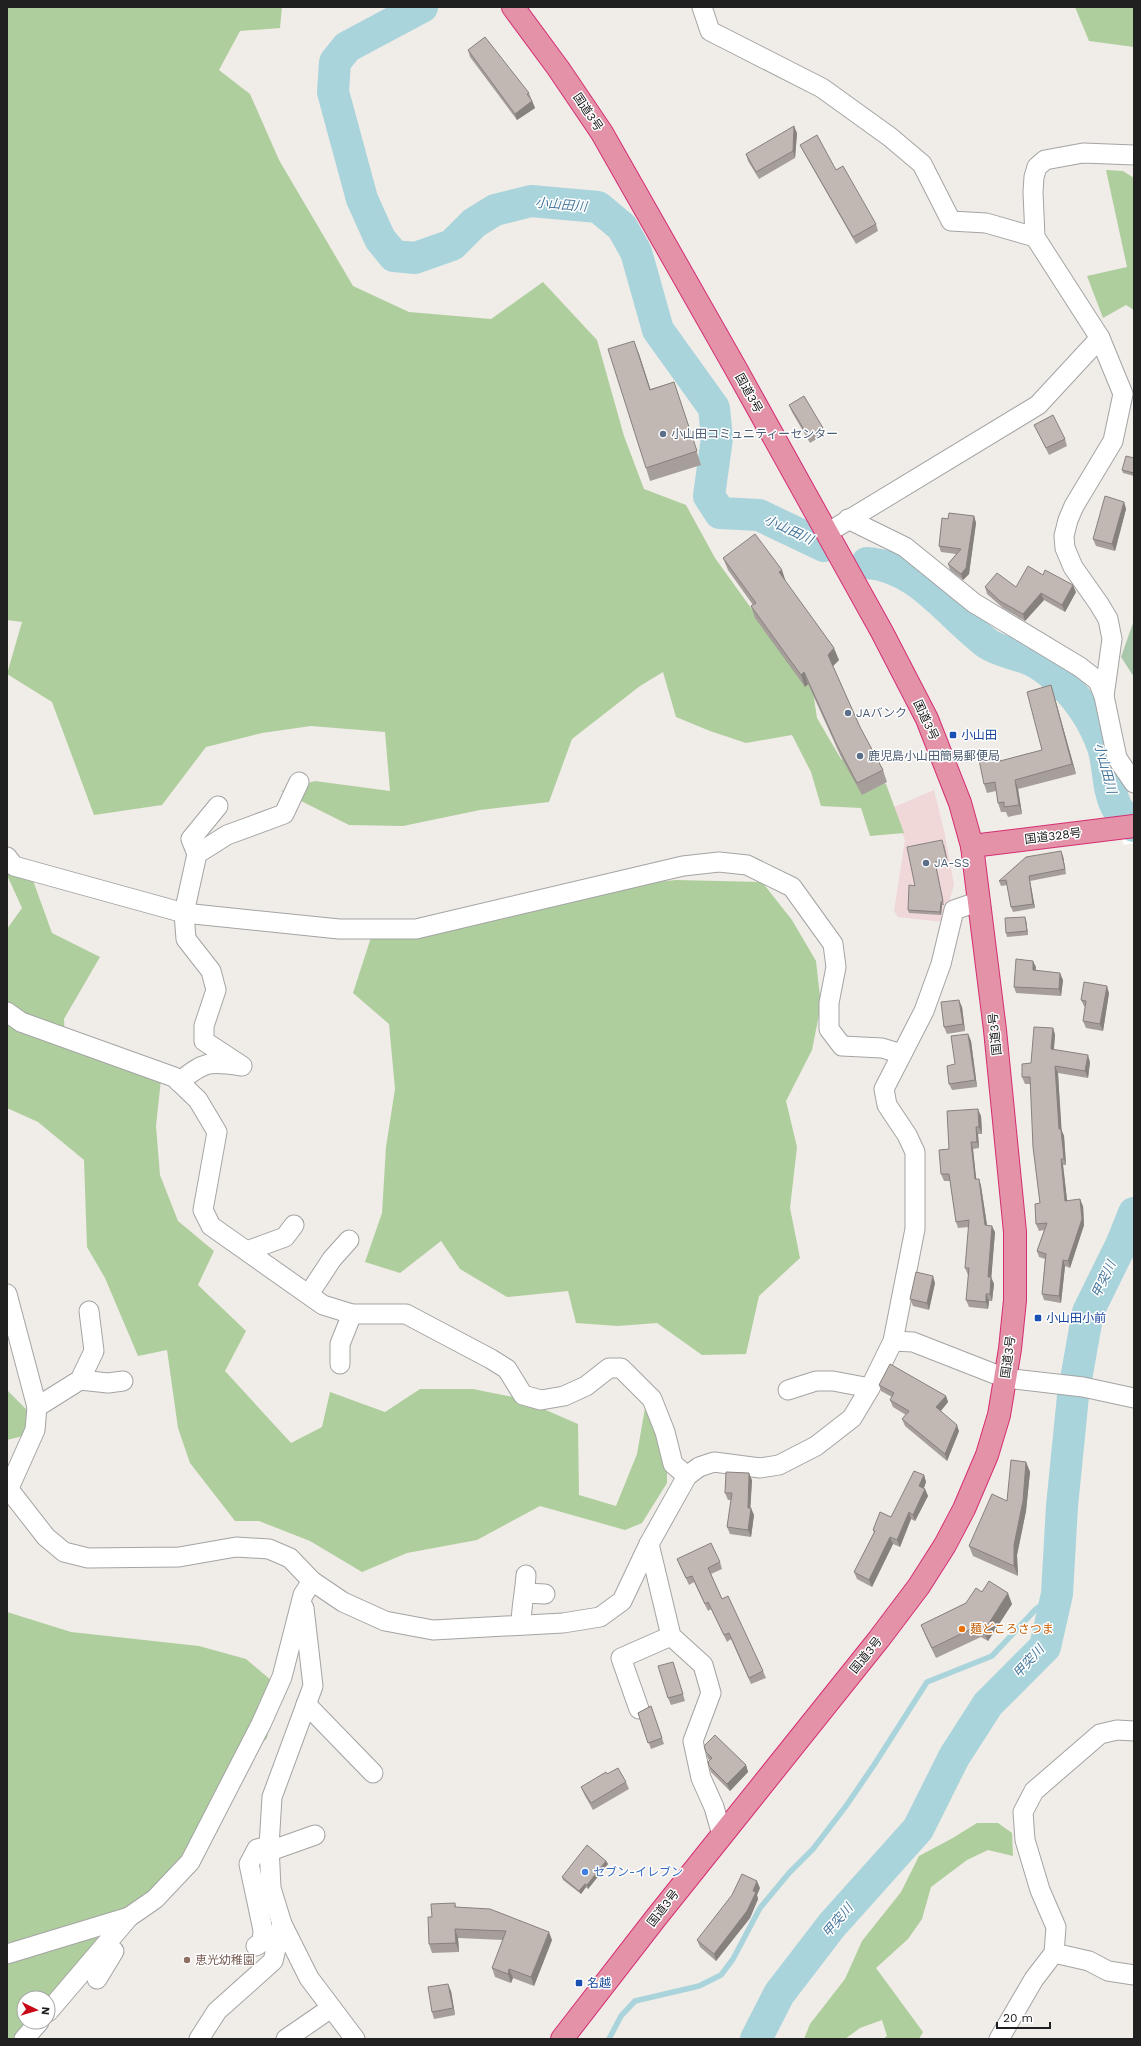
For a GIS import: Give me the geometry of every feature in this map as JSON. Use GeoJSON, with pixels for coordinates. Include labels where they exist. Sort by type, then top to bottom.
{"type":"FeatureCollection","features":[{"type":"Feature","properties":{"kind":"highway","name":"国道3号"},"geometry":{"type":"LineString","coordinates":[[513,7],[558,68],[602,133],[827,533],[927,719],[955,790],[972,846],[995,1030],[1015,1232],[1015,1300],[999,1415],[987,1455],[964,1509],[945,1545],[919,1586],[879,1639],[722,1835],[562,2039]]}},
{"type":"Feature","properties":{"kind":"highway","name":"国道328号"},"geometry":{"type":"LineString","coordinates":[[972,846],[1126,827]]}},
{"type":"Feature","properties":{"kind":"street"},"geometry":{"type":"LineString","coordinates":[[702,7],[710,30],[822,88],[890,137],[922,164],[951,221],[986,223],[1035,237]]}},
{"type":"Feature","properties":{"kind":"street"},"geometry":{"type":"LineString","coordinates":[[1104,696],[1112,639],[1108,619],[1073,567],[1065,548],[1064,536],[1068,520],[1074,506],[1113,441],[1123,394],[1100,338],[1035,237],[1033,192],[1037,167],[1045,160],[1083,153],[1134,155]]}},
{"type":"Feature","properties":{"kind":"street"},"geometry":{"type":"LineString","coordinates":[[827,533],[1038,405],[1100,338]]}},
{"type":"Feature","properties":{"kind":"street"},"geometry":{"type":"LineString","coordinates":[[848,519],[905,547],[974,604],[1080,667],[1098,681],[1104,696],[1117,758],[1134,783]]}},
{"type":"Feature","properties":{"kind":"street"},"geometry":{"type":"LineString","coordinates":[[197,854],[227,835],[284,814],[299,782]]}},
{"type":"Feature","properties":{"kind":"street"},"geometry":{"type":"LineString","coordinates":[[179,1082],[197,1067],[217,1062],[242,1066],[204,1040],[204,1026],[216,990],[211,971],[186,939],[184,913],[197,854],[191,839],[218,806]]}},
{"type":"Feature","properties":{"kind":"street"},"geometry":{"type":"LineString","coordinates":[[9,862],[184,913],[339,929],[416,929],[683,866],[719,862],[747,865],[792,887],[833,944],[836,968],[829,1003],[829,1029],[842,1046],[882,1048],[902,1054]]}},
{"type":"Feature","properties":{"kind":"street"},"geometry":{"type":"LineString","coordinates":[[307,1588],[385,1621],[434,1630],[563,1623],[600,1617],[622,1601],[649,1544],[687,1476],[699,1467],[714,1462],[760,1468],[779,1465],[816,1446],[852,1418],[870,1388],[893,1341],[915,1229],[915,1152],[907,1135],[887,1105],[884,1089],[924,1011],[942,964],[954,910],[980,901]]}},
{"type":"Feature","properties":{"kind":"street"},"geometry":{"type":"LineString","coordinates":[[7,1012],[21,1022],[174,1077],[198,1100],[217,1132],[203,1210],[211,1226],[324,1305],[352,1314],[406,1314],[507,1369],[523,1395],[541,1400],[564,1396],[586,1386],[609,1368],[621,1368],[652,1399],[665,1432],[673,1464],[687,1476]]}},
{"type":"Feature","properties":{"kind":"street"},"geometry":{"type":"LineString","coordinates":[[247,1251],[285,1237],[294,1225]]}},
{"type":"Feature","properties":{"kind":"street"},"geometry":{"type":"LineString","coordinates":[[309,1294],[332,1259],[349,1240]]}},
{"type":"Feature","properties":{"kind":"street"},"geometry":{"type":"LineString","coordinates":[[7,1294],[37,1407],[35,1430],[8,1488],[46,1537],[64,1552],[88,1558],[179,1557],[236,1547],[269,1548],[290,1558],[307,1588],[313,1686],[272,1797],[270,1849],[271,1888],[282,1924],[309,1978],[355,2039]]}},
{"type":"Feature","properties":{"kind":"street"},"geometry":{"type":"LineString","coordinates":[[37,1407],[80,1380],[94,1350],[89,1312]]}},
{"type":"Feature","properties":{"kind":"street"},"geometry":{"type":"LineString","coordinates":[[340,1364],[340,1344],[352,1314]]}},
{"type":"Feature","properties":{"kind":"street"},"geometry":{"type":"LineString","coordinates":[[893,1341],[913,1342],[1005,1378],[1083,1387],[1134,1398]]}},
{"type":"Feature","properties":{"kind":"street"},"geometry":{"type":"LineString","coordinates":[[811,1369],[833,1381]]}},
{"type":"Feature","properties":{"kind":"street"},"geometry":{"type":"LineString","coordinates":[[80,1380],[108,1383],[123,1381]]}},
{"type":"Feature","properties":{"kind":"street"},"geometry":{"type":"LineString","coordinates":[[788,1390],[816,1381],[833,1381],[870,1388]]}},
{"type":"Feature","properties":{"kind":"street"},"geometry":{"type":"LineString","coordinates":[[649,1544],[671,1636],[702,1665],[711,1693],[693,1741],[701,1778],[714,1807],[722,1835]]}},
{"type":"Feature","properties":{"kind":"street"},"geometry":{"type":"LineString","coordinates":[[521,1625],[521,1606],[525,1584],[545,1594]]}},
{"type":"Feature","properties":{"kind":"street"},"geometry":{"type":"LineString","coordinates":[[56,2003],[129,1917],[155,1899],[190,1862],[220,1807],[261,1724],[282,1677],[307,1588]]}},
{"type":"Feature","properties":{"kind":"street"},"geometry":{"type":"LineString","coordinates":[[639,1709],[621,1658],[671,1636]]}},
{"type":"Feature","properties":{"kind":"street"},"geometry":{"type":"LineString","coordinates":[[306,1704],[373,1773]]}},
{"type":"Feature","properties":{"kind":"street"},"geometry":{"type":"LineString","coordinates":[[999,2039],[1034,1979],[1054,1953],[1056,1927],[1040,1890],[1025,1840],[1023,1812],[1034,1791],[1100,1734],[1116,1730],[1134,1731]]}},
{"type":"Feature","properties":{"kind":"street"},"geometry":{"type":"LineString","coordinates":[[256,1946],[262,1942],[263,1930],[249,1864],[257,1849],[270,1849],[315,1835]]}},
{"type":"Feature","properties":{"kind":"street"},"geometry":{"type":"LineString","coordinates":[[7,1954],[129,1917]]}},
{"type":"Feature","properties":{"kind":"street"},"geometry":{"type":"LineString","coordinates":[[199,2039],[216,2012],[273,1961],[282,1924]]}},
{"type":"Feature","properties":{"kind":"street"},"geometry":{"type":"LineString","coordinates":[[97,1979],[115,1950],[117,1932]]}},
{"type":"Feature","properties":{"kind":"street"},"geometry":{"type":"LineString","coordinates":[[1054,1953],[1089,1961],[1108,1971],[1134,1975]]}},
{"type":"Feature","properties":{"kind":"street"},"geometry":{"type":"LineString","coordinates":[[286,2039],[331,2008]]}},
{"type":"Feature","properties":{"kind":"street"},"geometry":{"type":"LineString","coordinates":[[24,2039],[32,2030]]}},
{"type":"Feature","properties":{"kind":"shaded area","name":"JA-SS"},"geometry":{"type":"Polygon","coordinates":[[[934,790],[944,830],[954,885],[943,922],[898,917],[894,911],[905,840],[892,808],[934,790]]]}},
{"type":"Feature","properties":{"kind":"green space"},"geometry":{"type":"Polygon","coordinates":[[[7,7],[282,7],[280,28],[240,31],[219,70],[250,94],[279,160],[353,286],[409,312],[491,319],[543,282],[597,340],[624,436],[644,489],[686,505],[715,558],[751,608],[810,672],[817,718],[841,759],[886,784],[904,833],[870,836],[861,808],[821,806],[811,772],[792,735],[746,743],[710,731],[676,717],[663,672],[640,686],[572,739],[549,802],[480,810],[403,826],[349,825],[281,791],[315,781],[390,791],[385,732],[311,726],[262,733],[206,747],[162,805],[94,815],[52,702],[7,674],[22,622],[7,620],[7,7]]]}},
{"type":"Feature","properties":{"kind":"green space"},"geometry":{"type":"Polygon","coordinates":[[[1075,7],[1134,7],[1134,47],[1089,41],[1075,7]]]}},
{"type":"Feature","properties":{"kind":"green space"},"geometry":{"type":"Polygon","coordinates":[[[1106,170],[1123,171],[1134,178],[1134,310],[1126,305],[1103,318],[1087,276],[1127,267],[1106,170]]]}},
{"type":"Feature","properties":{"kind":"green space"},"geometry":{"type":"Polygon","coordinates":[[[1134,620],[1134,677],[1121,657],[1134,620]]]}},
{"type":"Feature","properties":{"kind":"green space"},"geometry":{"type":"Polygon","coordinates":[[[7,863],[31,875],[52,933],[100,957],[64,1019],[65,1039],[162,1070],[156,1126],[160,1175],[178,1221],[214,1251],[198,1285],[246,1331],[225,1371],[291,1443],[322,1427],[330,1392],[385,1412],[420,1389],[473,1389],[518,1398],[578,1424],[579,1495],[616,1506],[637,1454],[645,1408],[659,1429],[667,1452],[667,1483],[642,1523],[625,1530],[540,1506],[477,1540],[407,1553],[362,1572],[310,1541],[259,1521],[235,1521],[190,1463],[178,1428],[167,1350],[138,1356],[105,1278],[87,1247],[84,1160],[38,1122],[7,1108],[7,929],[22,908],[7,875],[7,863]]]}},
{"type":"Feature","properties":{"kind":"green space"},"geometry":{"type":"Polygon","coordinates":[[[676,880],[762,882],[792,920],[816,961],[821,1005],[812,1050],[786,1101],[797,1147],[790,1208],[800,1258],[759,1296],[746,1354],[702,1355],[657,1323],[618,1326],[576,1323],[568,1291],[507,1297],[460,1269],[441,1241],[400,1273],[365,1262],[382,1213],[386,1147],[395,1089],[389,1024],[353,993],[375,925],[492,915],[614,886],[676,880]]]}},
{"type":"Feature","properties":{"kind":"green space"},"geometry":{"type":"Polygon","coordinates":[[[7,1390],[30,1413],[27,1435],[7,1440],[7,1390]]]}},
{"type":"Feature","properties":{"kind":"green space"},"geometry":{"type":"Polygon","coordinates":[[[7,1612],[71,1632],[199,1646],[246,1659],[278,1686],[267,1738],[238,1768],[218,1831],[179,1878],[116,1915],[56,1997],[56,1990],[16,1990],[16,2030],[23,2030],[14,2039],[7,2039],[7,1612]]]}},
{"type":"Feature","properties":{"kind":"green space"},"geometry":{"type":"Polygon","coordinates":[[[977,1823],[998,1823],[1012,1833],[1013,1856],[988,1850],[967,1860],[931,1887],[922,1919],[908,1939],[876,1968],[923,2032],[919,2039],[883,2039],[887,2036],[882,2020],[860,2028],[845,2039],[804,2039],[810,2024],[845,1979],[862,1941],[901,1892],[919,1856],[977,1823]]]}},
{"type":"Feature","properties":{"kind":"pier"},"geometry":{"type":"Polygon","coordinates":[[[1134,812],[1134,843],[1124,845],[1113,815],[1134,812]]]}},
{"type":"Feature","properties":{"kind":"building"},"geometry":{"type":"Polygon","coordinates":[[[485,37],[529,93],[527,94],[532,101],[515,114],[468,50],[485,37]]]}},
{"type":"Feature","properties":{"kind":"building"},"geometry":{"type":"Polygon","coordinates":[[[794,126],[793,151],[756,172],[746,154],[794,126]]]}},
{"type":"Feature","properties":{"kind":"building"},"geometry":{"type":"Polygon","coordinates":[[[817,135],[836,170],[843,166],[876,224],[853,237],[800,145],[817,135]]]}},
{"type":"Feature","properties":{"kind":"building","name":"小山田コミュニティーセンター"},"geometry":{"type":"Polygon","coordinates":[[[634,341],[650,390],[674,382],[697,451],[646,468],[608,349],[634,341]]]}},
{"type":"Feature","properties":{"kind":"building"},"geometry":{"type":"Polygon","coordinates":[[[804,396],[823,428],[808,436],[789,405],[804,396]]]}},
{"type":"Feature","properties":{"kind":"building"},"geometry":{"type":"Polygon","coordinates":[[[1053,415],[1065,439],[1046,448],[1034,425],[1053,415]]]}},
{"type":"Feature","properties":{"kind":"building"},"geometry":{"type":"Polygon","coordinates":[[[1126,456],[1134,458],[1134,473],[1122,470],[1126,456]]]}},
{"type":"Feature","properties":{"kind":"building"},"geometry":{"type":"Polygon","coordinates":[[[1105,496],[1124,502],[1112,544],[1093,539],[1105,496]]]}},
{"type":"Feature","properties":{"kind":"building"},"geometry":{"type":"Polygon","coordinates":[[[949,513],[974,516],[966,568],[961,574],[948,564],[961,549],[939,546],[942,518],[948,519],[949,513]]]}},
{"type":"Feature","properties":{"kind":"building"},"geometry":{"type":"Polygon","coordinates":[[[755,534],[782,570],[779,572],[834,648],[828,655],[860,727],[883,770],[857,783],[837,745],[804,672],[801,675],[751,606],[756,603],[723,558],[755,534]]]}},
{"type":"Feature","properties":{"kind":"building"},"geometry":{"type":"Polygon","coordinates":[[[1028,566],[1043,575],[1045,570],[1073,585],[1062,605],[1041,593],[1023,614],[1000,601],[985,587],[997,573],[1016,587],[1028,566]]]}},
{"type":"Feature","properties":{"kind":"building"},"geometry":{"type":"Polygon","coordinates":[[[1051,685],[1072,764],[1015,780],[1019,805],[1004,807],[1004,802],[998,803],[995,782],[984,784],[979,760],[999,756],[1000,761],[1042,750],[1027,692],[1051,685]]]}},
{"type":"Feature","properties":{"kind":"building"},"geometry":{"type":"Polygon","coordinates":[[[942,840],[947,860],[935,862],[943,901],[941,902],[940,912],[908,910],[909,885],[915,886],[907,847],[942,840]]]}},
{"type":"Feature","properties":{"kind":"building"},"geometry":{"type":"Polygon","coordinates":[[[1061,851],[1065,869],[1029,876],[1033,904],[1011,907],[1006,880],[999,881],[1026,857],[1061,851]]]}},
{"type":"Feature","properties":{"kind":"building"},"geometry":{"type":"Polygon","coordinates":[[[1025,917],[1027,931],[1006,933],[1005,918],[1025,917]]]}},
{"type":"Feature","properties":{"kind":"building"},"geometry":{"type":"Polygon","coordinates":[[[1016,959],[1033,961],[1033,970],[1060,973],[1059,989],[1014,987],[1016,959]]]}},
{"type":"Feature","properties":{"kind":"building"},"geometry":{"type":"Polygon","coordinates":[[[1084,982],[1107,986],[1100,1024],[1083,1021],[1086,1001],[1081,1000],[1084,982]]]}},
{"type":"Feature","properties":{"kind":"building"},"geometry":{"type":"Polygon","coordinates":[[[959,1000],[963,1024],[944,1027],[941,1002],[959,1000]]]}},
{"type":"Feature","properties":{"kind":"building"},"geometry":{"type":"Polygon","coordinates":[[[1034,1027],[1053,1028],[1051,1049],[1088,1055],[1085,1071],[1055,1066],[1059,1129],[1061,1129],[1064,1159],[1061,1159],[1065,1201],[1080,1199],[1082,1219],[1068,1261],[1063,1260],[1059,1296],[1042,1294],[1046,1254],[1037,1251],[1047,1223],[1036,1224],[1035,1204],[1040,1203],[1033,1147],[1030,1077],[1022,1077],[1022,1064],[1031,1063],[1034,1027]]]}},
{"type":"Feature","properties":{"kind":"building"},"geometry":{"type":"Polygon","coordinates":[[[968,1034],[975,1080],[949,1084],[947,1066],[955,1064],[951,1036],[968,1034]]]}},
{"type":"Feature","properties":{"kind":"building"},"geometry":{"type":"Polygon","coordinates":[[[978,1109],[979,1127],[976,1127],[977,1142],[971,1142],[975,1179],[979,1179],[985,1225],[992,1226],[988,1277],[991,1277],[990,1294],[986,1294],[986,1302],[966,1300],[969,1268],[965,1268],[969,1220],[956,1222],[949,1174],[941,1174],[939,1150],[949,1149],[947,1111],[978,1109]]]}},
{"type":"Feature","properties":{"kind":"building"},"geometry":{"type":"Polygon","coordinates":[[[916,1272],[933,1276],[927,1303],[910,1299],[916,1272]]]}},
{"type":"Feature","properties":{"kind":"building"},"geometry":{"type":"Polygon","coordinates":[[[890,1364],[946,1396],[936,1407],[957,1425],[945,1454],[902,1419],[909,1411],[890,1400],[894,1393],[879,1385],[890,1364]]]}},
{"type":"Feature","properties":{"kind":"building"},"geometry":{"type":"Polygon","coordinates":[[[1011,1460],[1026,1462],[1023,1501],[1014,1545],[1014,1566],[969,1546],[992,1494],[1007,1501],[1011,1460]]]}},
{"type":"Feature","properties":{"kind":"building"},"geometry":{"type":"Polygon","coordinates":[[[914,1471],[924,1475],[919,1486],[925,1489],[913,1515],[909,1512],[897,1540],[890,1537],[869,1580],[854,1572],[875,1531],[873,1530],[880,1512],[891,1517],[914,1471]]]}},
{"type":"Feature","properties":{"kind":"building"},"geometry":{"type":"Polygon","coordinates":[[[726,1472],[749,1473],[748,1508],[751,1508],[748,1530],[727,1527],[732,1493],[725,1493],[726,1472]]]}},
{"type":"Feature","properties":{"kind":"building"},"geometry":{"type":"Polygon","coordinates":[[[711,1543],[720,1562],[708,1568],[722,1599],[728,1596],[763,1671],[749,1678],[729,1633],[724,1635],[708,1602],[705,1604],[692,1576],[686,1578],[677,1559],[711,1543]]]}},
{"type":"Feature","properties":{"kind":"building"},"geometry":{"type":"Polygon","coordinates":[[[989,1581],[1008,1593],[984,1631],[977,1626],[932,1648],[921,1625],[966,1603],[976,1588],[982,1592],[989,1581]]]}},
{"type":"Feature","properties":{"kind":"building"},"geometry":{"type":"Polygon","coordinates":[[[673,1662],[683,1694],[668,1698],[658,1666],[673,1662]]]}},
{"type":"Feature","properties":{"kind":"building"},"geometry":{"type":"Polygon","coordinates":[[[651,1706],[662,1738],[648,1743],[638,1713],[651,1706]]]}},
{"type":"Feature","properties":{"kind":"building"},"geometry":{"type":"Polygon","coordinates":[[[715,1735],[746,1765],[727,1784],[709,1766],[708,1762],[712,1758],[706,1752],[704,1746],[715,1735]]]}},
{"type":"Feature","properties":{"kind":"building"},"geometry":{"type":"Polygon","coordinates":[[[618,1768],[626,1782],[591,1803],[581,1787],[606,1772],[607,1774],[618,1768]]]}},
{"type":"Feature","properties":{"kind":"building","name":"セブン-イレブン"},"geometry":{"type":"Polygon","coordinates":[[[587,1845],[606,1861],[587,1885],[585,1884],[579,1891],[562,1877],[587,1845]]]}},
{"type":"Feature","properties":{"kind":"building"},"geometry":{"type":"Polygon","coordinates":[[[742,1874],[757,1881],[753,1891],[756,1892],[747,1911],[714,1954],[697,1940],[732,1895],[742,1874]]]}},
{"type":"Feature","properties":{"kind":"building"},"geometry":{"type":"Polygon","coordinates":[[[455,1903],[455,1907],[490,1909],[549,1932],[531,1977],[509,1969],[508,1974],[492,1968],[506,1931],[455,1929],[456,1943],[429,1944],[428,1917],[432,1917],[431,1904],[455,1903]]]}},
{"type":"Feature","properties":{"kind":"building"},"geometry":{"type":"Polygon","coordinates":[[[448,1984],[453,2008],[432,2012],[428,1987],[448,1984]]]}},
{"type":"Feature","properties":{"kind":"waterway","name":"小山田川"},"geometry":{"type":"LineString","coordinates":[[422,7],[347,47],[335,62],[333,92],[362,199],[380,239],[394,256],[415,258],[452,245],[474,223],[495,210],[531,201],[598,207],[622,227],[636,252],[658,330],[714,408],[717,438],[709,496],[720,513],[759,515],[824,546]]}},
{"type":"Feature","properties":{"kind":"waterway","name":"小山田川"},"geometry":{"type":"LineString","coordinates":[[867,563],[885,566],[902,573],[932,594],[988,644],[1031,660],[1055,676],[1082,706],[1094,725],[1103,747],[1113,799],[1119,811],[1134,826]]}},
{"type":"Feature","properties":{"kind":"waterway","name":"甲突川"},"geometry":{"type":"LineString","coordinates":[[756,2039],[779,1994],[832,1925],[918,1829],[954,1757],[988,1704],[1045,1647],[1057,1594],[1062,1506],[1073,1396],[1088,1312],[1122,1243],[1134,1213]]}},
{"type":"Feature","properties":{"kind":"waterway"},"geometry":{"type":"LineString","coordinates":[[609,2039],[621,2016],[635,2001],[699,1986],[721,1975],[733,1959],[760,1908],[789,1873],[813,1849],[846,1806],[927,1682],[992,1656],[1036,1609],[1057,1594]]}},
{"type":"Feature","properties":{"kind":"place","name":"小山田コミュニティーセンター"},"geometry":{"type":"Point","coordinates":[663,434]}},
{"type":"Feature","properties":{"kind":"place","name":"JAバンク"},"geometry":{"type":"Point","coordinates":[848,713]}},
{"type":"Feature","properties":{"kind":"place","name":"小山田"},"geometry":{"type":"Point","coordinates":[953,735]}},
{"type":"Feature","properties":{"kind":"place","name":"鹿児島小山田簡易郵便局"},"geometry":{"type":"Point","coordinates":[860,756]}},
{"type":"Feature","properties":{"kind":"place","name":"JA-SS"},"geometry":{"type":"Point","coordinates":[926,863]}},
{"type":"Feature","properties":{"kind":"place","name":"小山田小前"},"geometry":{"type":"Point","coordinates":[1038,1318]}},
{"type":"Feature","properties":{"kind":"place","name":"麺どころさつま"},"geometry":{"type":"Point","coordinates":[962,1629]}},
{"type":"Feature","properties":{"kind":"place","name":"セブン-イレブン"},"geometry":{"type":"Point","coordinates":[585,1872]}},
{"type":"Feature","properties":{"kind":"place","name":"恵光幼稚園"},"geometry":{"type":"Point","coordinates":[187,1960]}},
{"type":"Feature","properties":{"kind":"place","name":"名越"},"geometry":{"type":"Point","coordinates":[579,1983]}}]}
